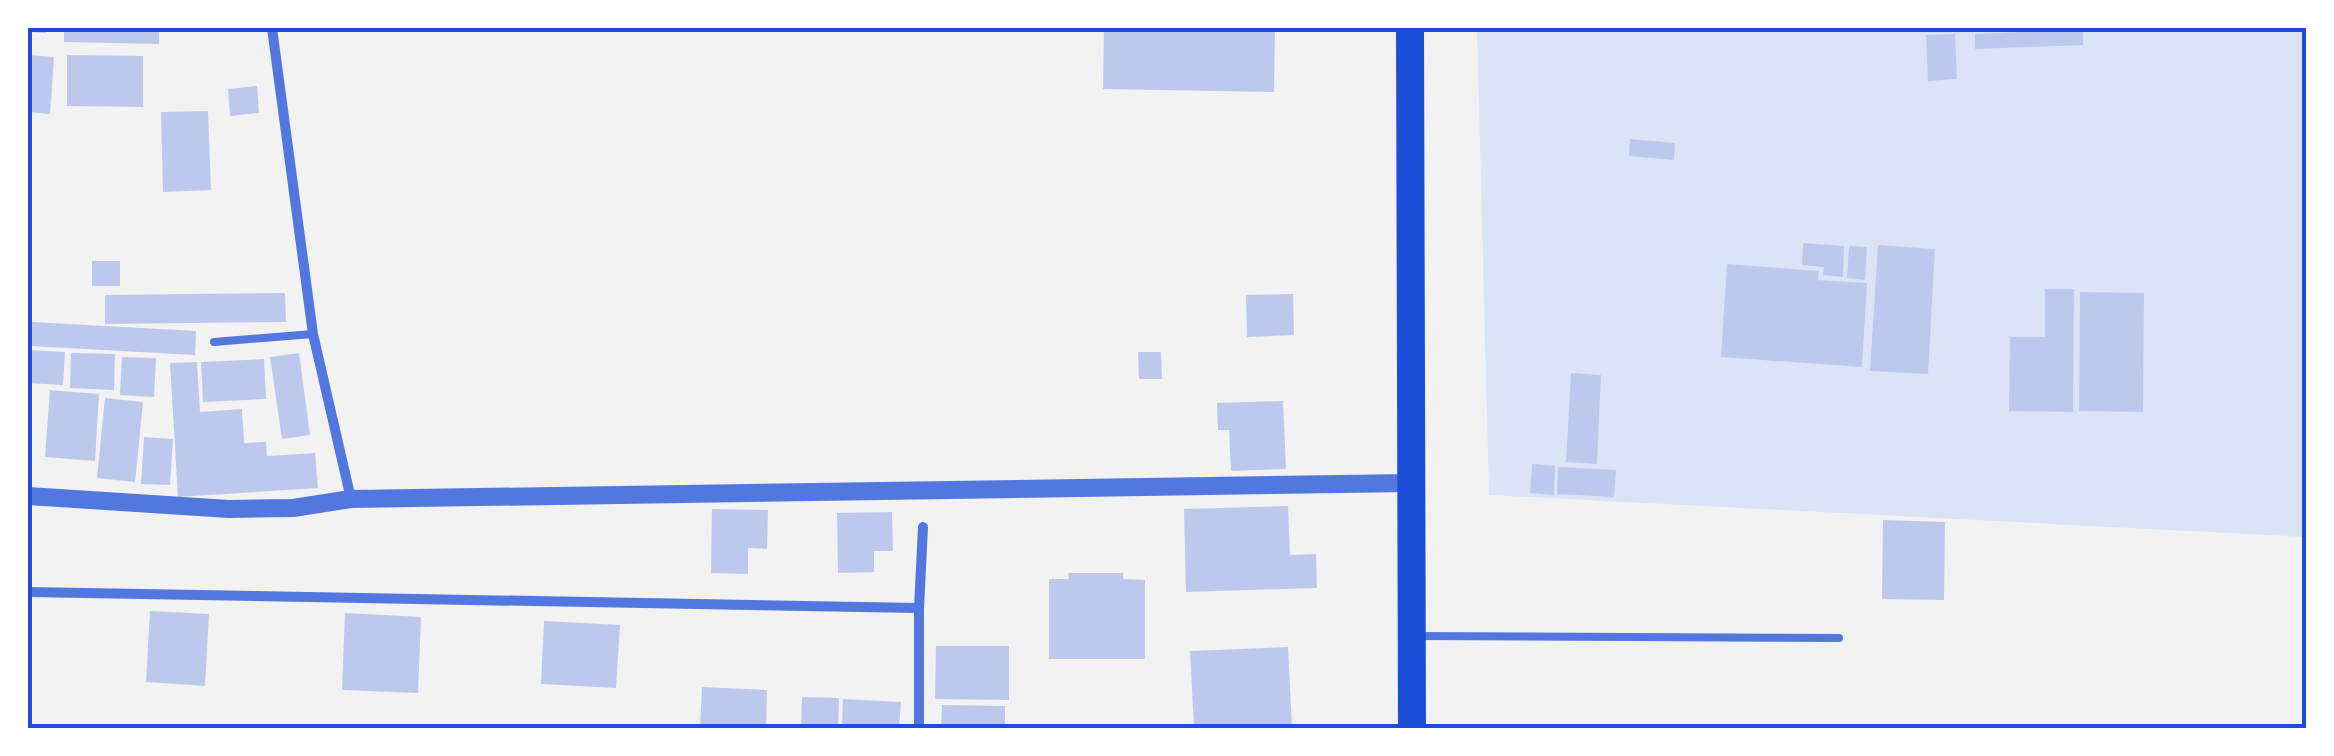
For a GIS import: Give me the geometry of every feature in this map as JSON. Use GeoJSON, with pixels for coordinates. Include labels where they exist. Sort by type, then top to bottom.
{"type":"FeatureCollection","features":[{"type":"Feature","properties":{"kind":"highway"},"geometry":{"type":"LineString","coordinates":[[1410,28],[1412,728]]}},
{"type":"Feature","properties":{"kind":"street"},"geometry":{"type":"LineString","coordinates":[[272,28],[314,334],[351,499]]}},
{"type":"Feature","properties":{"kind":"street"},"geometry":{"type":"LineString","coordinates":[[28,496],[229,509],[293,508],[351,499],[1410,484]]}},
{"type":"Feature","properties":{"kind":"street"},"geometry":{"type":"LineString","coordinates":[[919,728],[923,527]]}},
{"type":"Feature","properties":{"kind":"street"},"geometry":{"type":"LineString","coordinates":[[28,592],[919,608]]}},
{"type":"Feature","properties":{"kind":"lane"},"geometry":{"type":"LineString","coordinates":[[214,342],[314,334]]}},
{"type":"Feature","properties":{"kind":"lane"},"geometry":{"type":"LineString","coordinates":[[1412,636],[1838,638]]}},
{"type":"Feature","properties":{"kind":"shaded area"},"geometry":{"type":"Polygon","coordinates":[[[1477,28],[2306,28],[2306,537],[1489,495],[1477,28]]]}},
{"type":"Feature","properties":{"kind":"building"},"geometry":{"type":"Polygon","coordinates":[[[28,28],[46,28],[46,33],[28,32],[28,28]]]}},
{"type":"Feature","properties":{"kind":"building"},"geometry":{"type":"Polygon","coordinates":[[[64,28],[159,28],[159,44],[64,42],[64,28]]]}},
{"type":"Feature","properties":{"kind":"building"},"geometry":{"type":"Polygon","coordinates":[[[1104,28],[1275,28],[1274,92],[1103,89],[1104,28]]]}},
{"type":"Feature","properties":{"kind":"building"},"geometry":{"type":"Polygon","coordinates":[[[2083,29],[2083,45],[1975,49],[1975,34],[2083,29]]]}},
{"type":"Feature","properties":{"kind":"building"},"geometry":{"type":"Polygon","coordinates":[[[1955,34],[1957,79],[1928,81],[1926,35],[1955,34]]]}},
{"type":"Feature","properties":{"kind":"building"},"geometry":{"type":"Polygon","coordinates":[[[28,55],[54,57],[50,114],[28,112],[28,55]]]}},
{"type":"Feature","properties":{"kind":"building"},"geometry":{"type":"Polygon","coordinates":[[[67,55],[143,56],[143,107],[67,106],[67,55]]]}},
{"type":"Feature","properties":{"kind":"building"},"geometry":{"type":"Polygon","coordinates":[[[257,86],[259,113],[230,116],[228,89],[257,86]]]}},
{"type":"Feature","properties":{"kind":"building"},"geometry":{"type":"Polygon","coordinates":[[[208,111],[211,190],[163,192],[161,112],[208,111]]]}},
{"type":"Feature","properties":{"kind":"building"},"geometry":{"type":"Polygon","coordinates":[[[1630,139],[1675,143],[1674,160],[1629,156],[1630,139]]]}},
{"type":"Feature","properties":{"kind":"building"},"geometry":{"type":"Polygon","coordinates":[[[1803,243],[1844,246],[1843,277],[1823,275],[1824,267],[1802,265],[1803,243]]]}},
{"type":"Feature","properties":{"kind":"building"},"geometry":{"type":"Polygon","coordinates":[[[1878,245],[1935,249],[1928,374],[1870,371],[1878,245]]]}},
{"type":"Feature","properties":{"kind":"building"},"geometry":{"type":"Polygon","coordinates":[[[1849,246],[1867,247],[1865,280],[1847,278],[1849,246]]]}},
{"type":"Feature","properties":{"kind":"building"},"geometry":{"type":"Polygon","coordinates":[[[92,261],[120,261],[120,286],[92,286],[92,261]]]}},
{"type":"Feature","properties":{"kind":"building"},"geometry":{"type":"Polygon","coordinates":[[[1727,264],[1819,271],[1818,280],[1867,283],[1862,367],[1721,357],[1727,264]]]}},
{"type":"Feature","properties":{"kind":"building"},"geometry":{"type":"Polygon","coordinates":[[[2045,289],[2074,289],[2073,412],[2009,411],[2010,337],[2045,337],[2045,289]]]}},
{"type":"Feature","properties":{"kind":"building"},"geometry":{"type":"Polygon","coordinates":[[[2080,292],[2144,293],[2143,412],[2079,411],[2080,292]]]}},
{"type":"Feature","properties":{"kind":"building"},"geometry":{"type":"Polygon","coordinates":[[[285,293],[286,322],[105,324],[105,295],[285,293]]]}},
{"type":"Feature","properties":{"kind":"building"},"geometry":{"type":"Polygon","coordinates":[[[1293,294],[1294,335],[1247,337],[1246,295],[1293,294]]]}},
{"type":"Feature","properties":{"kind":"building"},"geometry":{"type":"Polygon","coordinates":[[[32,322],[196,331],[195,355],[31,346],[32,322]]]}},
{"type":"Feature","properties":{"kind":"building"},"geometry":{"type":"Polygon","coordinates":[[[29,350],[65,352],[63,385],[28,383],[29,350]]]}},
{"type":"Feature","properties":{"kind":"building"},"geometry":{"type":"Polygon","coordinates":[[[1138,352],[1161,352],[1162,379],[1139,379],[1138,352]]]}},
{"type":"Feature","properties":{"kind":"building"},"geometry":{"type":"Polygon","coordinates":[[[71,353],[115,354],[114,390],[70,388],[71,353]]]}},
{"type":"Feature","properties":{"kind":"building"},"geometry":{"type":"Polygon","coordinates":[[[299,353],[310,435],[282,439],[270,357],[299,353]]]}},
{"type":"Feature","properties":{"kind":"building"},"geometry":{"type":"Polygon","coordinates":[[[122,357],[156,358],[154,397],[120,395],[122,357]]]}},
{"type":"Feature","properties":{"kind":"building"},"geometry":{"type":"Polygon","coordinates":[[[264,359],[266,399],[203,402],[201,362],[264,359]]]}},
{"type":"Feature","properties":{"kind":"building"},"geometry":{"type":"Polygon","coordinates":[[[197,362],[200,412],[242,409],[244,443],[266,442],[267,456],[315,453],[318,488],[178,497],[170,363],[197,362]]]}},
{"type":"Feature","properties":{"kind":"building"},"geometry":{"type":"Polygon","coordinates":[[[1571,373],[1601,375],[1597,464],[1566,462],[1571,373]]]}},
{"type":"Feature","properties":{"kind":"building"},"geometry":{"type":"Polygon","coordinates":[[[50,390],[99,394],[95,461],[45,457],[50,390]]]}},
{"type":"Feature","properties":{"kind":"building"},"geometry":{"type":"Polygon","coordinates":[[[105,398],[143,402],[135,482],[97,478],[105,398]]]}},
{"type":"Feature","properties":{"kind":"building"},"geometry":{"type":"Polygon","coordinates":[[[1283,401],[1286,469],[1231,471],[1229,430],[1218,430],[1217,403],[1283,401]]]}},
{"type":"Feature","properties":{"kind":"building"},"geometry":{"type":"Polygon","coordinates":[[[144,437],[173,439],[170,485],[141,484],[144,437]]]}},
{"type":"Feature","properties":{"kind":"building"},"geometry":{"type":"Polygon","coordinates":[[[1532,464],[1555,466],[1554,495],[1530,493],[1532,464]]]}},
{"type":"Feature","properties":{"kind":"building"},"geometry":{"type":"Polygon","coordinates":[[[1558,467],[1616,470],[1614,497],[1557,494],[1558,467]]]}},
{"type":"Feature","properties":{"kind":"building"},"geometry":{"type":"Polygon","coordinates":[[[1288,506],[1290,555],[1316,554],[1317,588],[1186,592],[1184,509],[1288,506]]]}},
{"type":"Feature","properties":{"kind":"building"},"geometry":{"type":"Polygon","coordinates":[[[712,509],[768,510],[767,549],[748,548],[748,574],[711,573],[712,509]]]}},
{"type":"Feature","properties":{"kind":"building"},"geometry":{"type":"Polygon","coordinates":[[[892,512],[893,551],[874,551],[874,572],[838,573],[837,513],[892,512]]]}},
{"type":"Feature","properties":{"kind":"building"},"geometry":{"type":"Polygon","coordinates":[[[1883,520],[1945,522],[1944,600],[1882,599],[1883,520]]]}},
{"type":"Feature","properties":{"kind":"building"},"geometry":{"type":"Polygon","coordinates":[[[1068,573],[1123,573],[1123,579],[1145,580],[1145,659],[1049,659],[1049,579],[1069,579],[1068,573]]]}},
{"type":"Feature","properties":{"kind":"building"},"geometry":{"type":"Polygon","coordinates":[[[150,611],[209,614],[205,686],[146,682],[150,611]]]}},
{"type":"Feature","properties":{"kind":"building"},"geometry":{"type":"Polygon","coordinates":[[[345,613],[421,617],[418,693],[342,690],[345,613]]]}},
{"type":"Feature","properties":{"kind":"building"},"geometry":{"type":"Polygon","coordinates":[[[544,621],[620,625],[616,688],[541,684],[544,621]]]}},
{"type":"Feature","properties":{"kind":"building"},"geometry":{"type":"Polygon","coordinates":[[[936,646],[1009,646],[1009,700],[935,699],[936,646]]]}},
{"type":"Feature","properties":{"kind":"building"},"geometry":{"type":"Polygon","coordinates":[[[1288,647],[1292,728],[1194,728],[1190,651],[1288,647]]]}},
{"type":"Feature","properties":{"kind":"building"},"geometry":{"type":"Polygon","coordinates":[[[702,687],[767,690],[766,728],[700,728],[702,687]]]}},
{"type":"Feature","properties":{"kind":"building"},"geometry":{"type":"Polygon","coordinates":[[[802,697],[839,698],[838,728],[801,728],[802,697]]]}},
{"type":"Feature","properties":{"kind":"building"},"geometry":{"type":"Polygon","coordinates":[[[843,699],[901,702],[899,728],[842,728],[843,699]]]}},
{"type":"Feature","properties":{"kind":"building"},"geometry":{"type":"Polygon","coordinates":[[[942,705],[1005,706],[1005,728],[941,728],[942,705]]]}}]}
